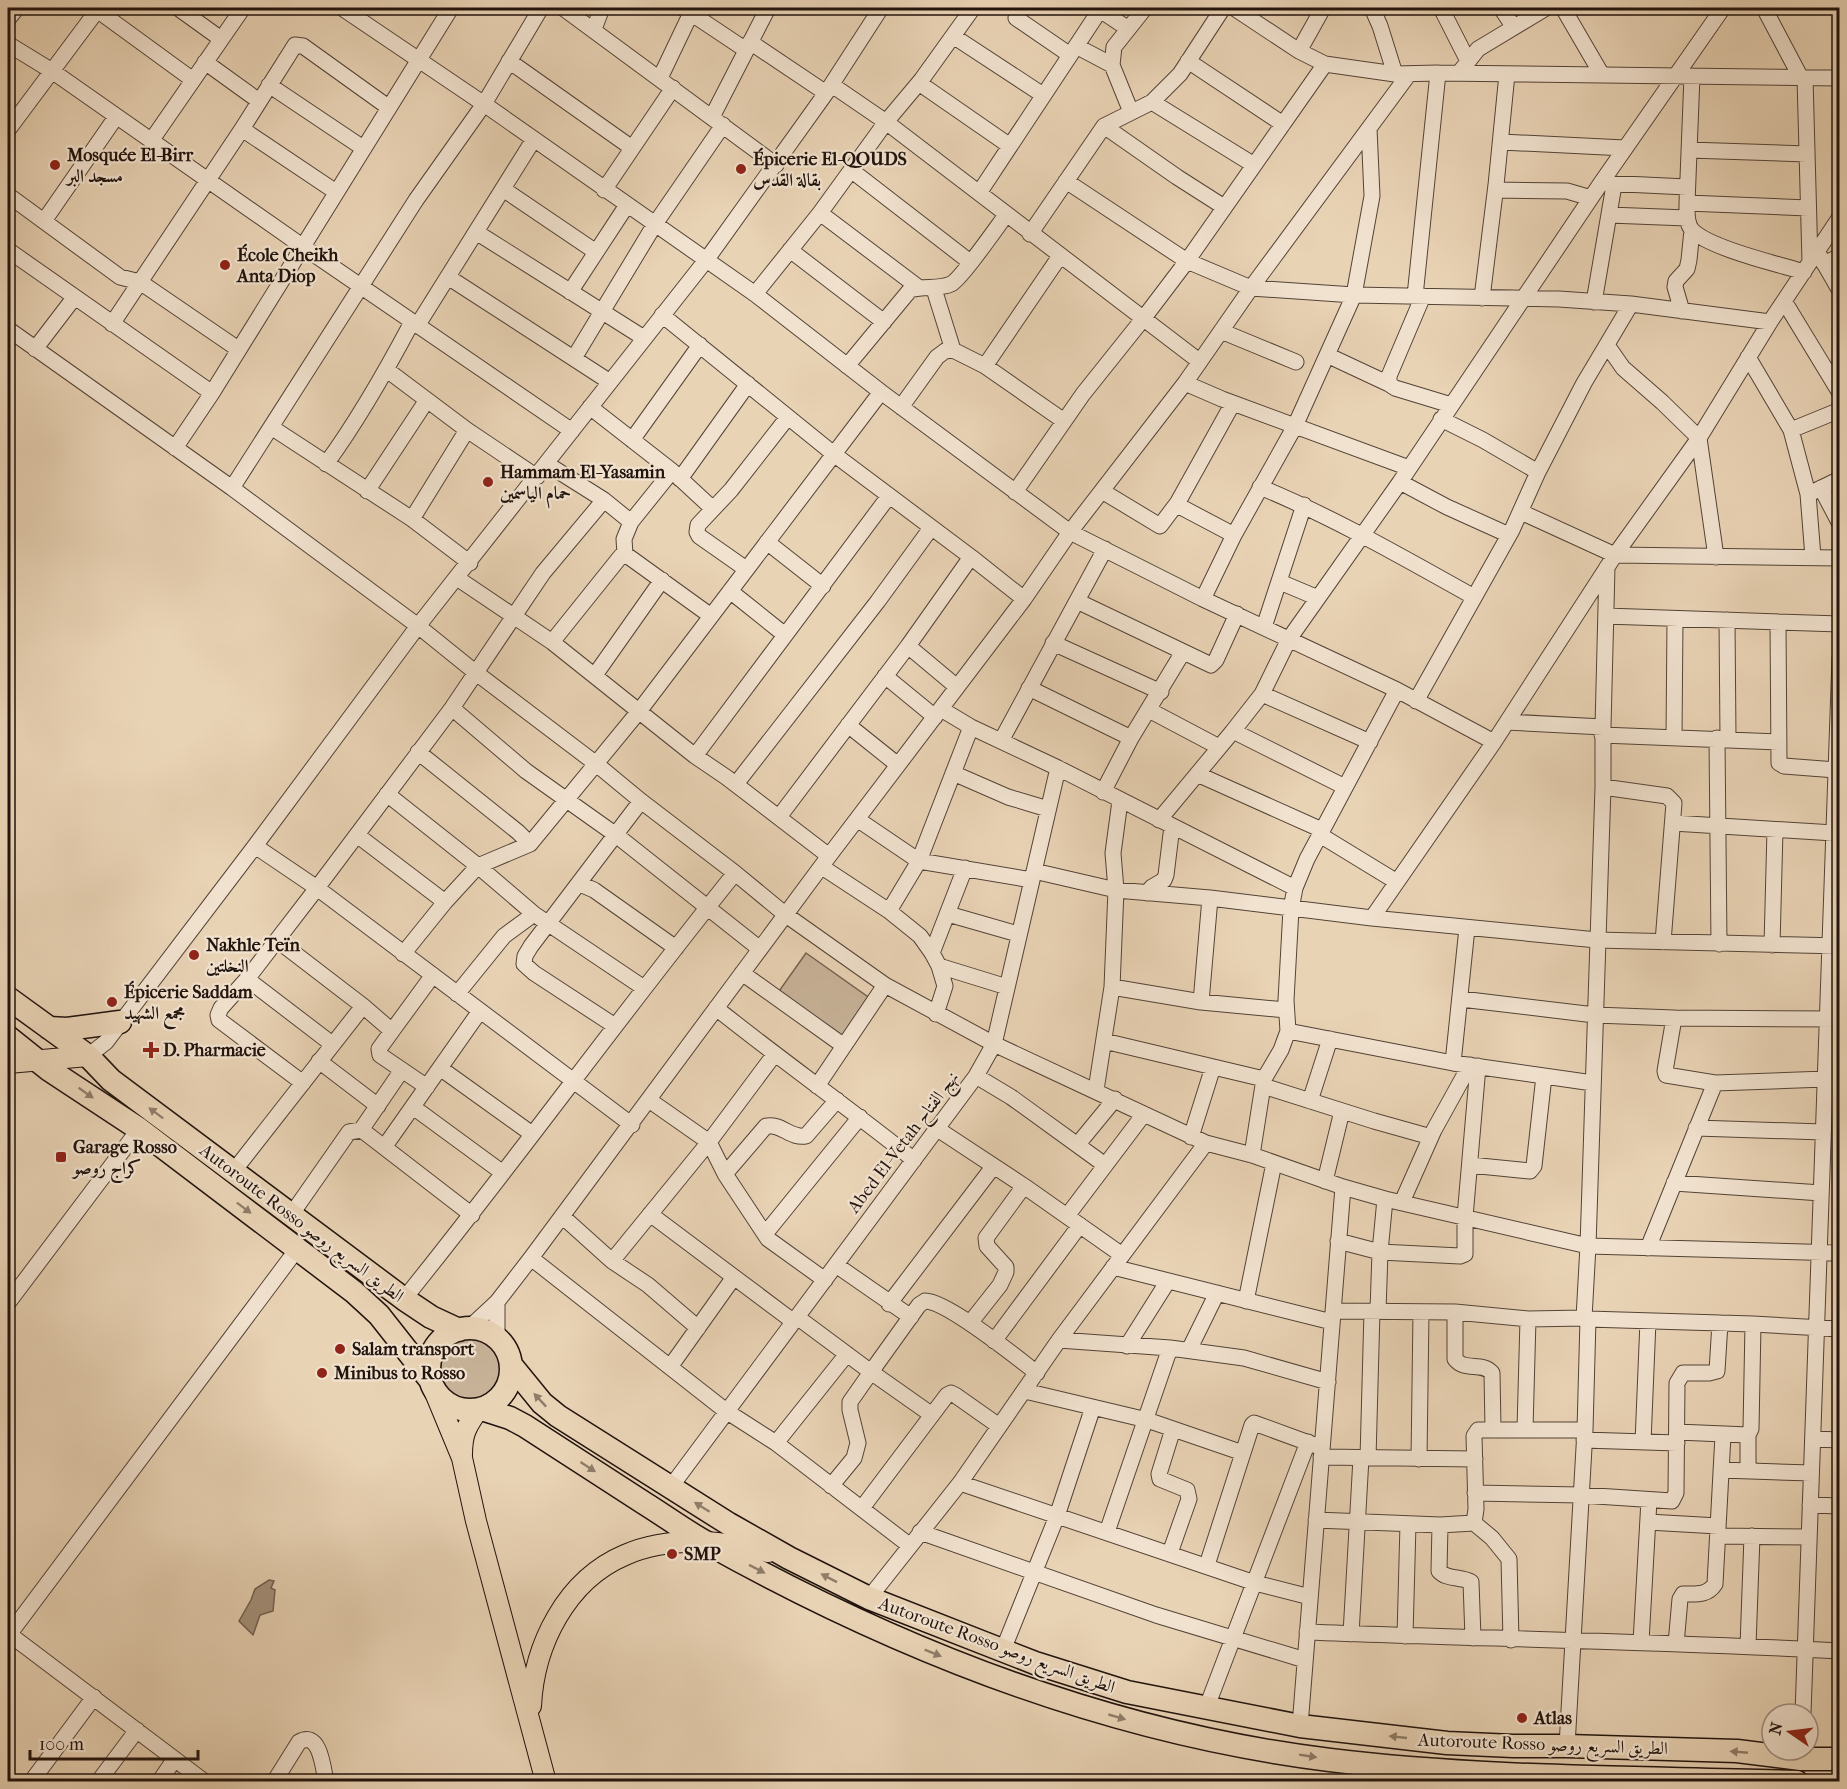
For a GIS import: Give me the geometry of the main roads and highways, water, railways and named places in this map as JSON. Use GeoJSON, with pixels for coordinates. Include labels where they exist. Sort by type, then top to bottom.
{"type":"FeatureCollection","features":[{"type":"Feature","properties":{"kind":"highway","name":"Autoroute Rosso الطريق السريع روصو"},"geometry":{"type":"LineString","coordinates":[[8,998],[88,1056],[111,1080],[404,1299],[431,1317],[464,1329]]}},
{"type":"Feature","properties":{"kind":"highway"},"geometry":{"type":"LineString","coordinates":[[49,1028],[67,1029],[120,1022]]}},
{"type":"Feature","properties":{"kind":"highway","name":"Autoroute Rosso الطريق السريع روصو"},"geometry":{"type":"LineString","coordinates":[[8,1037],[38,1061],[139,1128],[354,1292],[379,1315],[432,1384]]}},
{"type":"Feature","properties":{"kind":"highway"},"geometry":{"type":"LineString","coordinates":[[464,1329],[484,1331],[497,1338],[507,1352],[511,1365],[510,1379],[504,1392],[495,1402],[480,1409],[466,1411],[453,1407],[442,1399],[432,1384],[429,1366],[436,1346],[446,1336],[464,1329]]}},
{"type":"Feature","properties":{"kind":"highway","name":"Autoroute Rosso الطريق السريع روصو"},"geometry":{"type":"LineString","coordinates":[[511,1365],[542,1403],[558,1416],[670,1488],[789,1558],[869,1598],[1003,1650],[1127,1692],[1300,1726],[1447,1743],[1760,1752]]}},
{"type":"Feature","properties":{"kind":"highway","name":"Autoroute Rosso الطريق السريع روصو"},"geometry":{"type":"LineString","coordinates":[[480,1409],[510,1418],[525,1426],[705,1542],[858,1621],[941,1657],[1082,1706],[1191,1736],[1329,1760],[1473,1773],[1797,1782]]}},
{"type":"Feature","properties":{"kind":"highway","name":"Autoroute Rosso الطريق السريع روصو"},"geometry":{"type":"LineString","coordinates":[[1820,1757],[1839,1760]]}},
{"type":"Feature","properties":{"kind":"main road"},"geometry":{"type":"LineString","coordinates":[[8,1063],[88,1056]]}},
{"type":"Feature","properties":{"kind":"main road"},"geometry":{"type":"LineString","coordinates":[[432,1384],[462,1458],[476,1521],[546,1782]]}},
{"type":"Feature","properties":{"kind":"main road"},"geometry":{"type":"LineString","coordinates":[[462,1458],[464,1430],[480,1409]]}},
{"type":"Feature","properties":{"kind":"main road"},"geometry":{"type":"LineString","coordinates":[[531,1724],[532,1688],[545,1640],[566,1604],[581,1584],[606,1565],[626,1554],[670,1544],[705,1542],[748,1546],[789,1558]]}},
{"type":"Feature","properties":{"kind":"place","name":"Mosquée El-Birr مسجد البر"},"geometry":{"type":"Point","coordinates":[55,165]}},
{"type":"Feature","properties":{"kind":"place","name":"Épicerie El-QOUDS بقالة القدس"},"geometry":{"type":"Point","coordinates":[741,169]}},
{"type":"Feature","properties":{"kind":"place","name":"École Cheikh Anta Diop"},"geometry":{"type":"Point","coordinates":[225,265]}},
{"type":"Feature","properties":{"kind":"place","name":"Hammam El-Yasamin حمام الياسمين"},"geometry":{"type":"Point","coordinates":[488,482]}},
{"type":"Feature","properties":{"kind":"place","name":"Nakhle Teïn النخلتين"},"geometry":{"type":"Point","coordinates":[194,955]}},
{"type":"Feature","properties":{"kind":"place","name":"Épicerie Saddam مجمع الشهيد"},"geometry":{"type":"Point","coordinates":[112,1002]}},
{"type":"Feature","properties":{"kind":"place","name":"D. Pharmacie"},"geometry":{"type":"Point","coordinates":[151,1050]}},
{"type":"Feature","properties":{"kind":"place","name":"Garage Rosso كراج روصو"},"geometry":{"type":"Point","coordinates":[61,1157]}},
{"type":"Feature","properties":{"kind":"place","name":"Salam transport"},"geometry":{"type":"Point","coordinates":[340,1349]}},
{"type":"Feature","properties":{"kind":"place","name":"Minibus to Rosso"},"geometry":{"type":"Point","coordinates":[322,1373]}},
{"type":"Feature","properties":{"kind":"place","name":"SMP"},"geometry":{"type":"Point","coordinates":[672,1554]}},
{"type":"Feature","properties":{"kind":"place","name":"Atlas"},"geometry":{"type":"Point","coordinates":[1522,1718]}}]}
